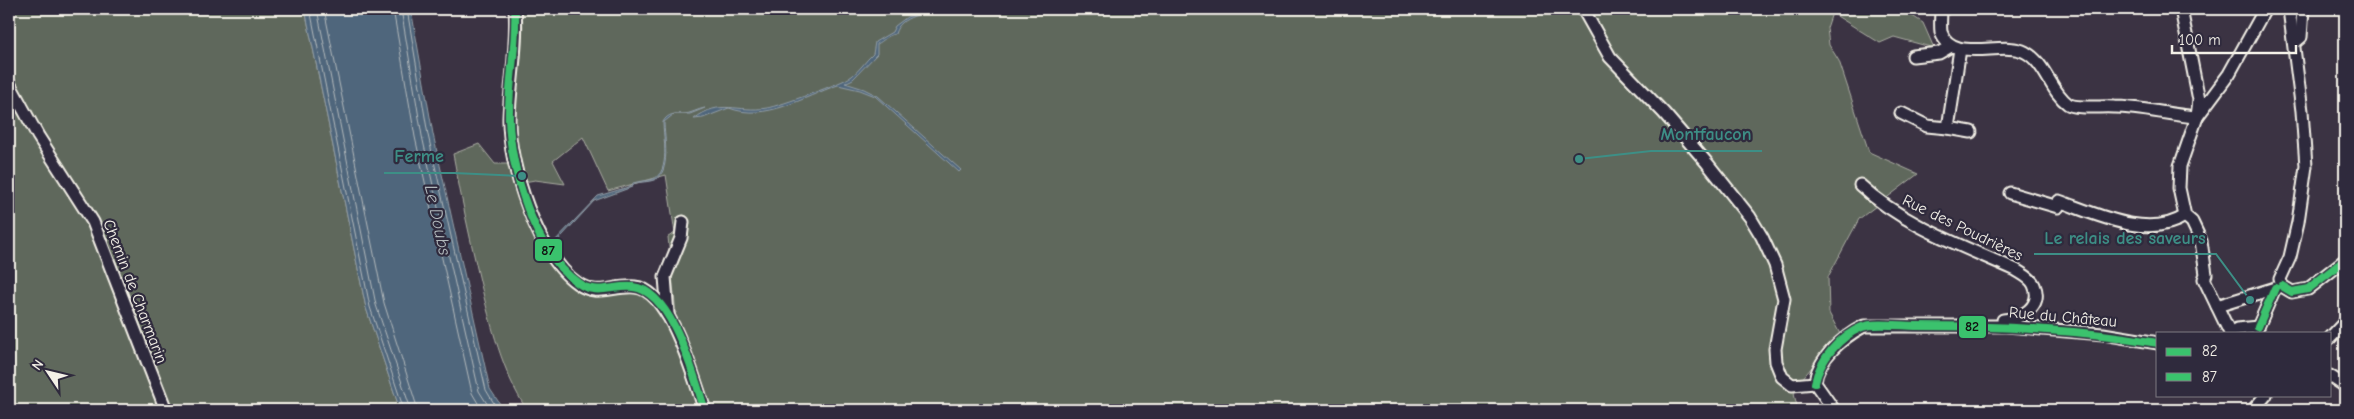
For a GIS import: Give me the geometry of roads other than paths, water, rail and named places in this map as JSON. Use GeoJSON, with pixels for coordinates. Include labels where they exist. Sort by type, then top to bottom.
{"type":"FeatureCollection","features":[{"type":"Feature","properties":{"kind":"street"},"geometry":{"type":"LineString","coordinates":[[515,9],[517,29],[509,120],[511,142],[529,214],[558,263],[575,282],[589,290],[599,292],[624,286],[639,287],[651,293],[668,316],[705,410]]}},
{"type":"Feature","properties":{"kind":"street"},"geometry":{"type":"LineString","coordinates":[[1583,9],[1610,57],[1670,120],[1750,217],[1775,265],[1784,299],[1775,349],[1776,362],[1782,377],[1792,385],[1815,383],[1834,410]]}},
{"type":"Feature","properties":{"kind":"street"},"geometry":{"type":"LineString","coordinates":[[1941,9],[1942,32],[1956,47],[1948,128]]}},
{"type":"Feature","properties":{"kind":"street"},"geometry":{"type":"LineString","coordinates":[[2181,9],[2199,100],[2197,117],[2180,166],[2179,188],[2185,216],[2192,222],[2201,241],[2206,274],[2204,279],[2230,332]]}},
{"type":"Feature","properties":{"kind":"street"},"geometry":{"type":"LineString","coordinates":[[2197,117],[2229,74],[2265,9]]}},
{"type":"Feature","properties":{"kind":"street"},"geometry":{"type":"LineString","coordinates":[[2232,332],[2237,329],[2260,330],[2290,256],[2298,222],[2306,166],[2305,134],[2289,9]]}},
{"type":"Feature","properties":{"kind":"street"},"geometry":{"type":"LineString","coordinates":[[2294,43],[2301,37],[2303,9]]}},
{"type":"Feature","properties":{"kind":"street"},"geometry":{"type":"LineString","coordinates":[[1913,56],[1938,53],[1956,47],[2024,51],[2038,64],[2062,99],[2071,106],[2132,107],[2197,117]]}},
{"type":"Feature","properties":{"kind":"street","name":"Chemin de Charmarin"},"geometry":{"type":"LineString","coordinates":[[9,83],[38,136],[93,222],[166,410]]}},
{"type":"Feature","properties":{"kind":"street"},"geometry":{"type":"LineString","coordinates":[[1901,113],[1927,126],[1971,132]]}},
{"type":"Feature","properties":{"kind":"street","name":"Rue des Poudrières"},"geometry":{"type":"LineString","coordinates":[[1860,185],[1879,203],[2016,270],[2029,279],[2034,286],[2036,297],[2025,316],[2016,320],[1958,321],[1950,326]]}},
{"type":"Feature","properties":{"kind":"street"},"geometry":{"type":"LineString","coordinates":[[2010,193],[2058,207],[2059,201],[2128,226],[2174,223],[2185,216]]}},
{"type":"Feature","properties":{"kind":"street"},"geometry":{"type":"LineString","coordinates":[[668,316],[665,276],[682,238],[682,222]]}},
{"type":"Feature","properties":{"kind":"street"},"geometry":{"type":"LineString","coordinates":[[2217,306],[2278,287],[2292,292],[2308,288],[2345,260]]}},
{"type":"Feature","properties":{"kind":"street"},"geometry":{"type":"LineString","coordinates":[[2332,336],[2345,322]]}},
{"type":"Feature","properties":{"kind":"street","name":"Rue du Château"},"geometry":{"type":"LineString","coordinates":[[1815,383],[1824,361],[1846,336],[1864,326],[2034,328],[2104,334],[2156,343]]}},
{"type":"Feature","properties":{"kind":"street"},"geometry":{"type":"LineString","coordinates":[[2332,377],[2345,386]]}},
{"type":"Feature","properties":{"kind":"street"},"geometry":{"type":"LineString","coordinates":[[2253,410],[2265,396]]}},
{"type":"Feature","properties":{"kind":"water","name":"Le Doubs"},"geometry":{"type":"Polygon","coordinates":[[[305,9],[411,9],[433,134],[490,389],[504,410],[400,410],[366,308],[305,9]]]}},
{"type":"Feature","properties":{"kind":"water"},"geometry":{"type":"Polygon","coordinates":[[[933,9],[941,9],[914,16],[902,23],[895,34],[877,44],[877,54],[853,79],[845,83],[878,96],[961,170],[959,172],[875,96],[860,90],[838,85],[771,110],[743,112],[729,108],[767,108],[837,84],[855,74],[873,54],[875,42],[892,32],[895,26],[907,17],[933,9]]]}},
{"type":"Feature","properties":{"kind":"water"},"geometry":{"type":"Polygon","coordinates":[[[729,108],[703,118],[694,119],[703,113],[712,109],[729,108]]]}},
{"type":"Feature","properties":{"kind":"water"},"geometry":{"type":"Polygon","coordinates":[[[674,114],[664,122],[666,154],[660,176],[652,181],[635,183],[632,187],[594,201],[552,247],[551,245],[598,196],[632,186],[633,183],[653,179],[659,175],[665,154],[663,122],[667,117],[674,114]]]}},
{"type":"Feature","properties":{"kind":"place","name":"Montfaucon"},"geometry":{"type":"Point","coordinates":[1579,159]}},
{"type":"Feature","properties":{"kind":"place","name":"Ferme"},"geometry":{"type":"Point","coordinates":[522,176]}},
{"type":"Feature","properties":{"kind":"place","name":"Le relais des saveurs"},"geometry":{"type":"Point","coordinates":[2250,300]}}]}
